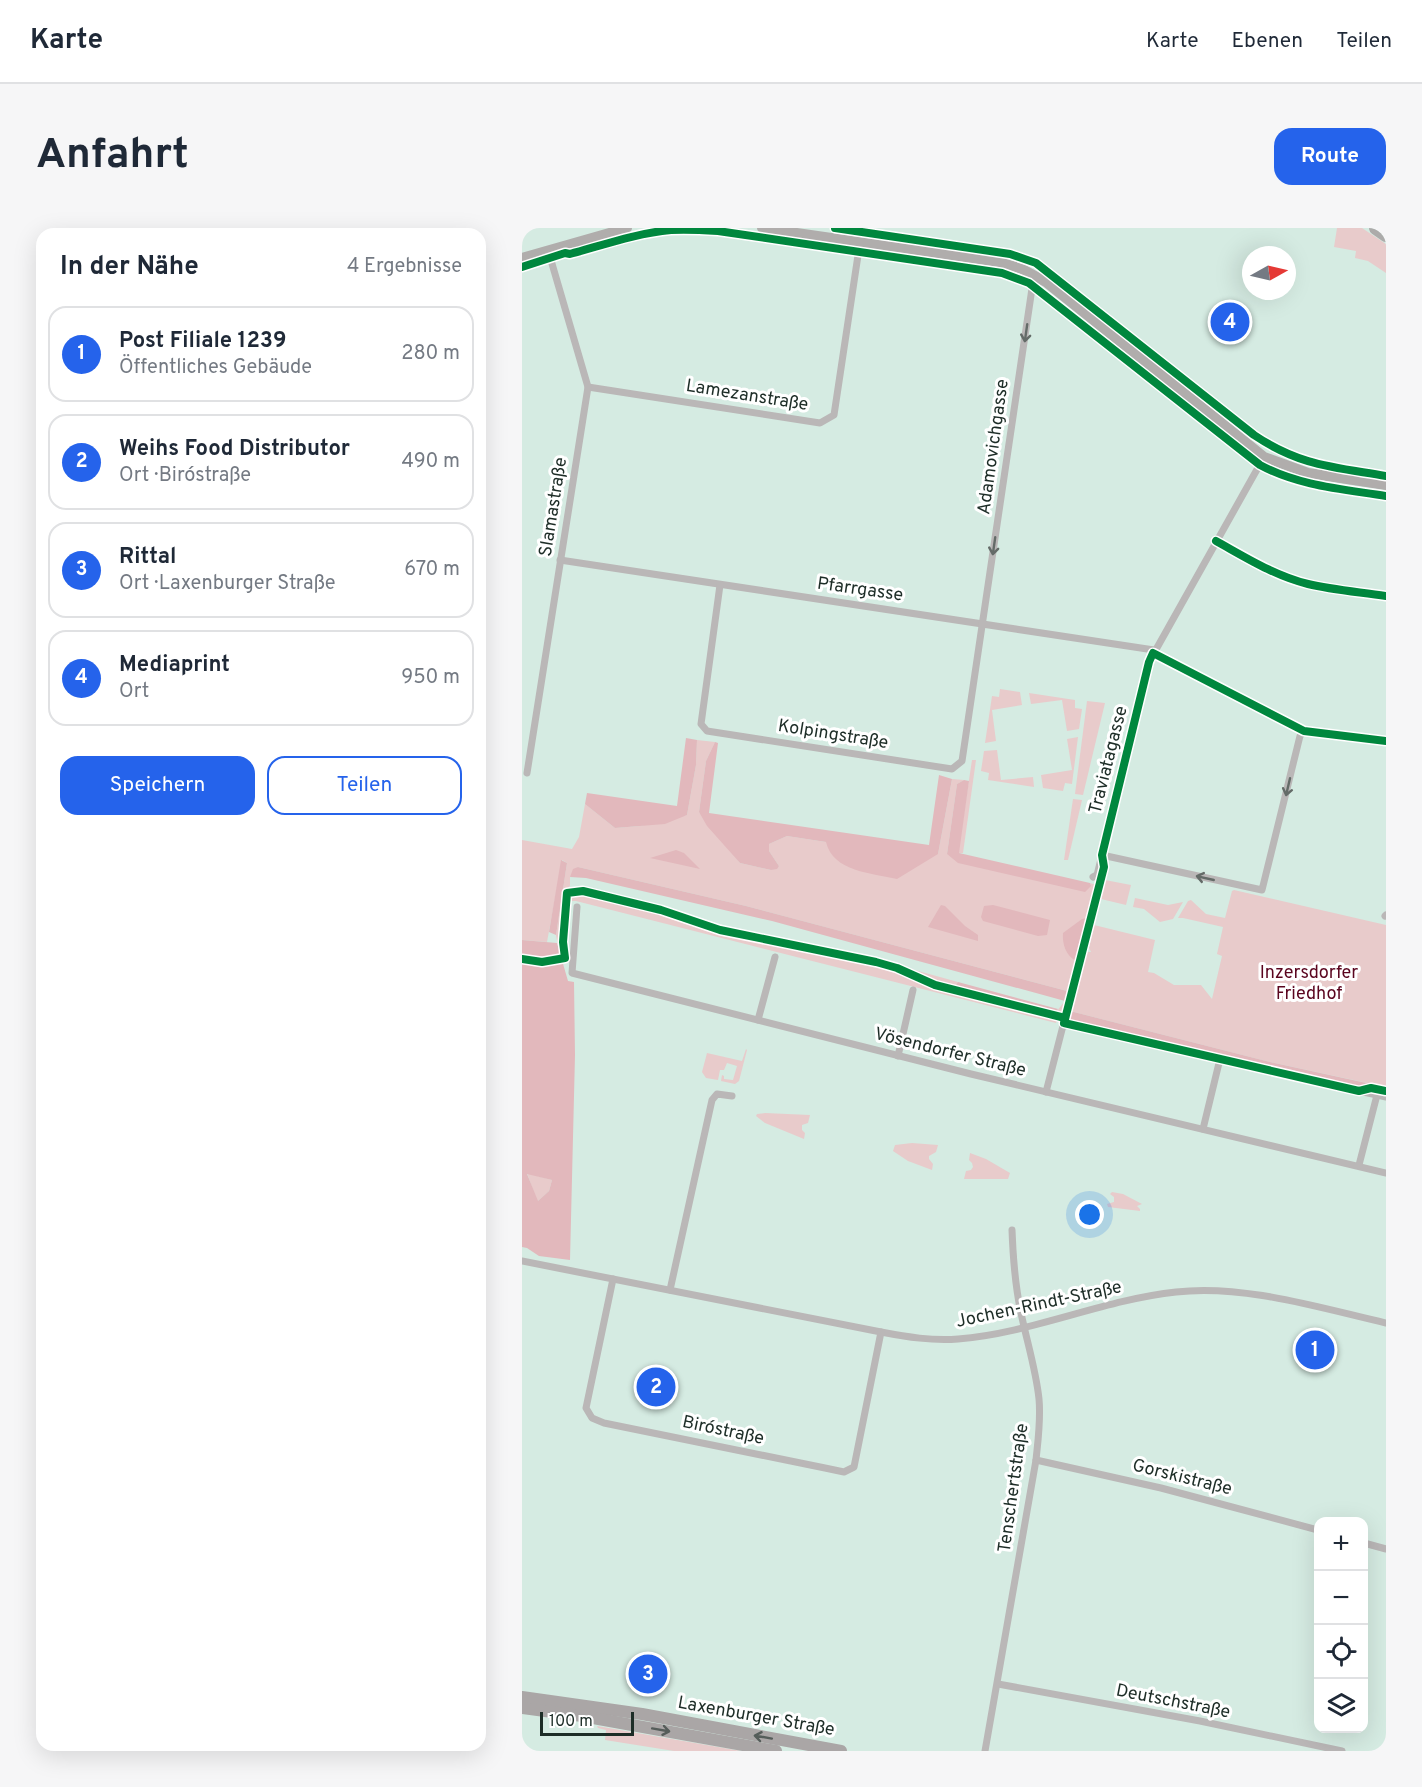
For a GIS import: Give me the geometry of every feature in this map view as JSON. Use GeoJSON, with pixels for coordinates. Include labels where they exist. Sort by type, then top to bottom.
{"type":"FeatureCollection","features":[{"type":"Feature","properties":{"kind":"highway"},"geometry":{"type":"LineString","coordinates":[[1376,228],[1386,235]]}},
{"type":"Feature","properties":{"kind":"main road"},"geometry":{"type":"LineString","coordinates":[[522,258],[627,228]]}},
{"type":"Feature","properties":{"kind":"main road"},"geometry":{"type":"LineString","coordinates":[[762,228],[999,262],[1022,269],[1046,282],[1264,457],[1308,473],[1386,485]]}},
{"type":"Feature","properties":{"kind":"main road","name":"Laxenburger Straße"},"geometry":{"type":"LineString","coordinates":[[522,1697],[642,1714],[841,1751]]}},
{"type":"Feature","properties":{"kind":"main road","name":"Laxenburger Straße"},"geometry":{"type":"LineString","coordinates":[[522,1708],[582,1716],[776,1751]]}},
{"type":"Feature","properties":{"kind":"street","name":"Lamezanstraße"},"geometry":{"type":"LineString","coordinates":[[588,387],[820,423],[834,415],[860,242]]}},
{"type":"Feature","properties":{"kind":"street","name":"Slamastraße"},"geometry":{"type":"LineString","coordinates":[[527,773],[588,387],[548,250]]}},
{"type":"Feature","properties":{"kind":"street","name":"Adamovichgasse"},"geometry":{"type":"LineString","coordinates":[[982,623],[1034,275]]}},
{"type":"Feature","properties":{"kind":"street","name":"Traviatagasse"},"geometry":{"type":"LineString","coordinates":[[1093,877],[1097,875],[1149,662],[1264,457]]}},
{"type":"Feature","properties":{"kind":"street","name":"Pfarrgasse"},"geometry":{"type":"LineString","coordinates":[[560,560],[1154,650]]}},
{"type":"Feature","properties":{"kind":"street","name":"Kolpingstraße"},"geometry":{"type":"LineString","coordinates":[[720,585],[702,724],[707,731],[952,769],[962,761],[982,623]]}},
{"type":"Feature","properties":{"kind":"street"},"geometry":{"type":"LineString","coordinates":[[1102,855],[1262,890],[1300,736],[1304,731],[1386,741]]}},
{"type":"Feature","properties":{"kind":"street","name":"Vösendorfer Straße"},"geometry":{"type":"LineString","coordinates":[[577,907],[572,973],[898,1056],[1386,1173]]}},
{"type":"Feature","properties":{"kind":"street"},"geometry":{"type":"LineString","coordinates":[[758,1020],[775,957]]}},
{"type":"Feature","properties":{"kind":"street"},"geometry":{"type":"LineString","coordinates":[[898,1056],[913,990]]}},
{"type":"Feature","properties":{"kind":"street"},"geometry":{"type":"LineString","coordinates":[[1046,1092],[1065,1018]]}},
{"type":"Feature","properties":{"kind":"street"},"geometry":{"type":"LineString","coordinates":[[1203,1129],[1219,1064]]}},
{"type":"Feature","properties":{"kind":"street"},"geometry":{"type":"LineString","coordinates":[[1359,1091],[1386,1097]]}},
{"type":"Feature","properties":{"kind":"street"},"geometry":{"type":"LineString","coordinates":[[670,1290],[712,1100],[717,1094],[732,1096]]}},
{"type":"Feature","properties":{"kind":"street"},"geometry":{"type":"LineString","coordinates":[[1359,1166],[1377,1095]]}},
{"type":"Feature","properties":{"kind":"street","name":"Tenschertstraße"},"geometry":{"type":"LineString","coordinates":[[985,1751],[1040,1428],[1039,1398],[1013,1263],[1012,1230]]}},
{"type":"Feature","properties":{"kind":"street","name":"Jochen-Rindt-Straße"},"geometry":{"type":"LineString","coordinates":[[522,1261],[881,1332],[927,1339],[984,1336],[1154,1295],[1204,1290],[1246,1293],[1386,1323]]}},
{"type":"Feature","properties":{"kind":"street","name":"Biróstraße"},"geometry":{"type":"LineString","coordinates":[[613,1279],[586,1408],[592,1418],[604,1423],[844,1472],[854,1467],[881,1332]]}},
{"type":"Feature","properties":{"kind":"street","name":"Gorskistraße"},"geometry":{"type":"LineString","coordinates":[[1036,1460],[1161,1488],[1314,1529]]}},
{"type":"Feature","properties":{"kind":"street"},"geometry":{"type":"LineString","coordinates":[[1368,1544],[1386,1549]]}},
{"type":"Feature","properties":{"kind":"street","name":"Deutschstraße"},"geometry":{"type":"LineString","coordinates":[[998,1684],[1200,1721],[1342,1751]]}},
{"type":"Feature","properties":{"kind":"green space"},"geometry":{"type":"Polygon","coordinates":[[[1337,228],[1362,228],[1386,244],[1386,273],[1368,261],[1355,258],[1356,251],[1334,247],[1337,228]]]}},
{"type":"Feature","properties":{"kind":"green space"},"geometry":{"type":"Polygon","coordinates":[[[1000,689],[1020,692],[1022,705],[992,710],[996,741],[985,743],[992,696],[999,697],[1000,689]]]}},
{"type":"Feature","properties":{"kind":"green space"},"geometry":{"type":"Polygon","coordinates":[[[1029,693],[1075,700],[1075,708],[1082,709],[1079,729],[1067,731],[1062,700],[1031,704],[1029,693]]]}},
{"type":"Feature","properties":{"kind":"green space"},"geometry":{"type":"Polygon","coordinates":[[[1087,701],[1105,703],[1083,795],[1075,794],[1087,701]]]}},
{"type":"Feature","properties":{"kind":"green space"},"geometry":{"type":"Polygon","coordinates":[[[1078,737],[1072,784],[1065,783],[1063,791],[1043,788],[1041,775],[1072,770],[1067,739],[1078,737]]]}},
{"type":"Feature","properties":{"kind":"green space"},"geometry":{"type":"Polygon","coordinates":[[[697,740],[715,742],[706,761],[699,812],[740,863],[771,870],[779,866],[769,851],[769,844],[787,836],[938,854],[952,779],[964,780],[957,784],[947,854],[1091,886],[1090,883],[1096,885],[1064,1015],[1056,1012],[1065,1001],[1067,991],[746,906],[578,867],[570,877],[570,886],[566,889],[562,945],[559,951],[556,935],[567,863],[562,860],[547,942],[522,940],[522,840],[572,849],[579,837],[585,804],[615,828],[640,826],[687,815],[696,765],[697,740]]]}},
{"type":"Feature","properties":{"kind":"green space"},"geometry":{"type":"Polygon","coordinates":[[[997,750],[1001,780],[1033,777],[1034,787],[988,780],[989,773],[981,771],[984,751],[997,750]]]}},
{"type":"Feature","properties":{"kind":"green space"},"geometry":{"type":"Polygon","coordinates":[[[972,760],[976,760],[963,853],[958,853],[972,760]]]}},
{"type":"Feature","properties":{"kind":"green space"},"geometry":{"type":"Polygon","coordinates":[[[1073,799],[1082,800],[1068,860],[1064,860],[1073,799]]]}},
{"type":"Feature","properties":{"kind":"green space"},"geometry":{"type":"Polygon","coordinates":[[[1105,880],[1131,885],[1126,905],[1101,899],[1105,880]]]}},
{"type":"Feature","properties":{"kind":"green space","name":"Inzersdorfer Friedhof"},"geometry":{"type":"Polygon","coordinates":[[[1234,890],[1386,925],[1386,1087],[1270,1062],[1070,1011],[1079,978],[1081,978],[1086,952],[1091,952],[1089,948],[1094,925],[1155,940],[1148,972],[1174,985],[1201,985],[1212,999],[1222,956],[1217,954],[1223,927],[1178,918],[1188,901],[1191,900],[1206,914],[1225,918],[1234,890]]]}},
{"type":"Feature","properties":{"kind":"green space"},"geometry":{"type":"Polygon","coordinates":[[[582,893],[658,912],[694,925],[892,969],[924,984],[1058,1018],[1056,1023],[570,901],[570,894],[582,893]]]}},
{"type":"Feature","properties":{"kind":"green space"},"geometry":{"type":"Polygon","coordinates":[[[1135,898],[1168,905],[1183,902],[1173,919],[1160,922],[1144,909],[1133,907],[1135,898]]]}},
{"type":"Feature","properties":{"kind":"green space"},"geometry":{"type":"Polygon","coordinates":[[[864,956],[958,982],[954,988],[864,956]]]}},
{"type":"Feature","properties":{"kind":"green space"},"geometry":{"type":"Polygon","coordinates":[[[746,1049],[739,1081],[735,1084],[721,1081],[722,1075],[724,1079],[733,1080],[737,1066],[727,1063],[724,1070],[720,1070],[718,1080],[706,1078],[702,1072],[707,1053],[742,1061],[746,1049]]]}},
{"type":"Feature","properties":{"kind":"green space"},"geometry":{"type":"Polygon","coordinates":[[[765,1113],[810,1115],[808,1123],[802,1125],[805,1133],[804,1139],[765,1123],[756,1116],[765,1113]]]}},
{"type":"Feature","properties":{"kind":"green space"},"geometry":{"type":"Polygon","coordinates":[[[912,1143],[938,1145],[936,1152],[929,1156],[933,1164],[932,1170],[908,1161],[893,1151],[895,1145],[912,1143]]]}},
{"type":"Feature","properties":{"kind":"green space"},"geometry":{"type":"Polygon","coordinates":[[[970,1153],[1010,1173],[1008,1179],[964,1179],[966,1171],[973,1167],[969,1160],[970,1153]]]}},
{"type":"Feature","properties":{"kind":"green space"},"geometry":{"type":"Polygon","coordinates":[[[527,1173],[552,1180],[549,1191],[537,1202],[527,1173]]]}},
{"type":"Feature","properties":{"kind":"green space"},"geometry":{"type":"Polygon","coordinates":[[[1112,1192],[1123,1194],[1142,1204],[1137,1206],[1140,1211],[1108,1207],[1107,1204],[1114,1202],[1114,1197],[1110,1194],[1112,1192]]]}},
{"type":"Feature","properties":{"kind":"green space"},"geometry":{"type":"Polygon","coordinates":[[[597,1726],[741,1751],[674,1751],[605,1740],[606,1730],[597,1726]]]}},
{"type":"Feature","properties":{"kind":"shaded area"},"geometry":{"type":"Polygon","coordinates":[[[686,738],[697,740],[696,765],[687,815],[665,824],[615,828],[585,804],[587,793],[677,806],[686,738]]]}},
{"type":"Feature","properties":{"kind":"shaded area"},"geometry":{"type":"Polygon","coordinates":[[[715,742],[718,743],[709,813],[929,845],[939,775],[952,779],[938,854],[897,879],[865,873],[845,865],[830,852],[826,842],[787,836],[769,844],[769,851],[779,866],[777,869],[771,870],[740,863],[707,826],[699,812],[706,761],[715,742]]]}},
{"type":"Feature","properties":{"kind":"shaded area"},"geometry":{"type":"Polygon","coordinates":[[[964,780],[969,781],[959,853],[1090,883],[1091,886],[1085,892],[958,863],[947,854],[957,784],[964,780]]]}},
{"type":"Feature","properties":{"kind":"shaded area"},"geometry":{"type":"Polygon","coordinates":[[[676,850],[684,853],[700,869],[650,858],[676,850]]]}},
{"type":"Feature","properties":{"kind":"shaded area"},"geometry":{"type":"Polygon","coordinates":[[[561,860],[567,863],[556,935],[549,932],[561,860]]]}},
{"type":"Feature","properties":{"kind":"shaded area"},"geometry":{"type":"Polygon","coordinates":[[[578,867],[746,906],[1067,991],[1065,1001],[772,921],[586,878],[570,877],[573,869],[578,867]]]}},
{"type":"Feature","properties":{"kind":"shaded area"},"geometry":{"type":"Polygon","coordinates":[[[941,905],[978,935],[978,941],[928,927],[941,905]]]}},
{"type":"Feature","properties":{"kind":"shaded area"},"geometry":{"type":"Polygon","coordinates":[[[993,905],[1050,920],[1047,935],[1038,936],[983,921],[981,917],[984,906],[993,905]]]}},
{"type":"Feature","properties":{"kind":"shaded area"},"geometry":{"type":"Polygon","coordinates":[[[1087,918],[1076,961],[1065,949],[1063,933],[1082,919],[1087,918]]]}},
{"type":"Feature","properties":{"kind":"shaded area"},"geometry":{"type":"Polygon","coordinates":[[[522,940],[557,943],[568,981],[574,982],[575,1055],[570,1260],[539,1256],[522,1247],[522,940]],[[527,1174],[538,1201],[549,1191],[552,1180],[527,1174]]]}},
{"type":"Feature","properties":{"kind":"shaded area"},"geometry":{"type":"Polygon","coordinates":[[[958,982],[1058,1009],[1056,1012],[954,988],[958,982]]]}},
{"type":"Feature","properties":{"kind":"shaded area"},"geometry":{"type":"Polygon","coordinates":[[[1070,1011],[1270,1062],[1371,1084],[1357,1088],[1069,1020],[1070,1011]]]}},
{"type":"Feature","properties":{"kind":"cycle path"},"geometry":{"type":"LineString","coordinates":[[835,228],[1010,254],[1036,263],[1254,435],[1287,453],[1318,464],[1386,476]]}},
{"type":"Feature","properties":{"kind":"cycle path"},"geometry":{"type":"LineString","coordinates":[[522,267],[565,253],[570,254],[633,237],[671,230],[689,230],[718,231],[1002,273],[1029,283],[1260,465],[1305,482],[1386,496]]}},
{"type":"Feature","properties":{"kind":"cycle path"},"geometry":{"type":"LineString","coordinates":[[1216,541],[1296,581],[1327,588],[1386,596]]}},
{"type":"Feature","properties":{"kind":"cycle path"},"geometry":{"type":"LineString","coordinates":[[1386,741],[1304,731],[1153,653],[1102,855],[1104,867],[1064,1023],[1359,1091],[1371,1088],[1386,1091]]}},
{"type":"Feature","properties":{"kind":"cycle path"},"geometry":{"type":"LineString","coordinates":[[522,959],[542,962],[565,958],[563,942],[567,893],[583,891],[661,910],[720,930],[876,962],[897,968],[935,985],[1065,1018]]}},
{"type":"Feature","properties":{"kind":"place","name":"Mediaprint"},"geometry":{"type":"Point","coordinates":[1230,322]}},
{"type":"Feature","properties":{"kind":"place","name":"Post Filiale 1239"},"geometry":{"type":"Point","coordinates":[1315,1350]}},
{"type":"Feature","properties":{"kind":"place","name":"Weihs Food Distributor"},"geometry":{"type":"Point","coordinates":[656,1387]}},
{"type":"Feature","properties":{"kind":"place","name":"Rittal"},"geometry":{"type":"Point","coordinates":[648,1674]}}]}
